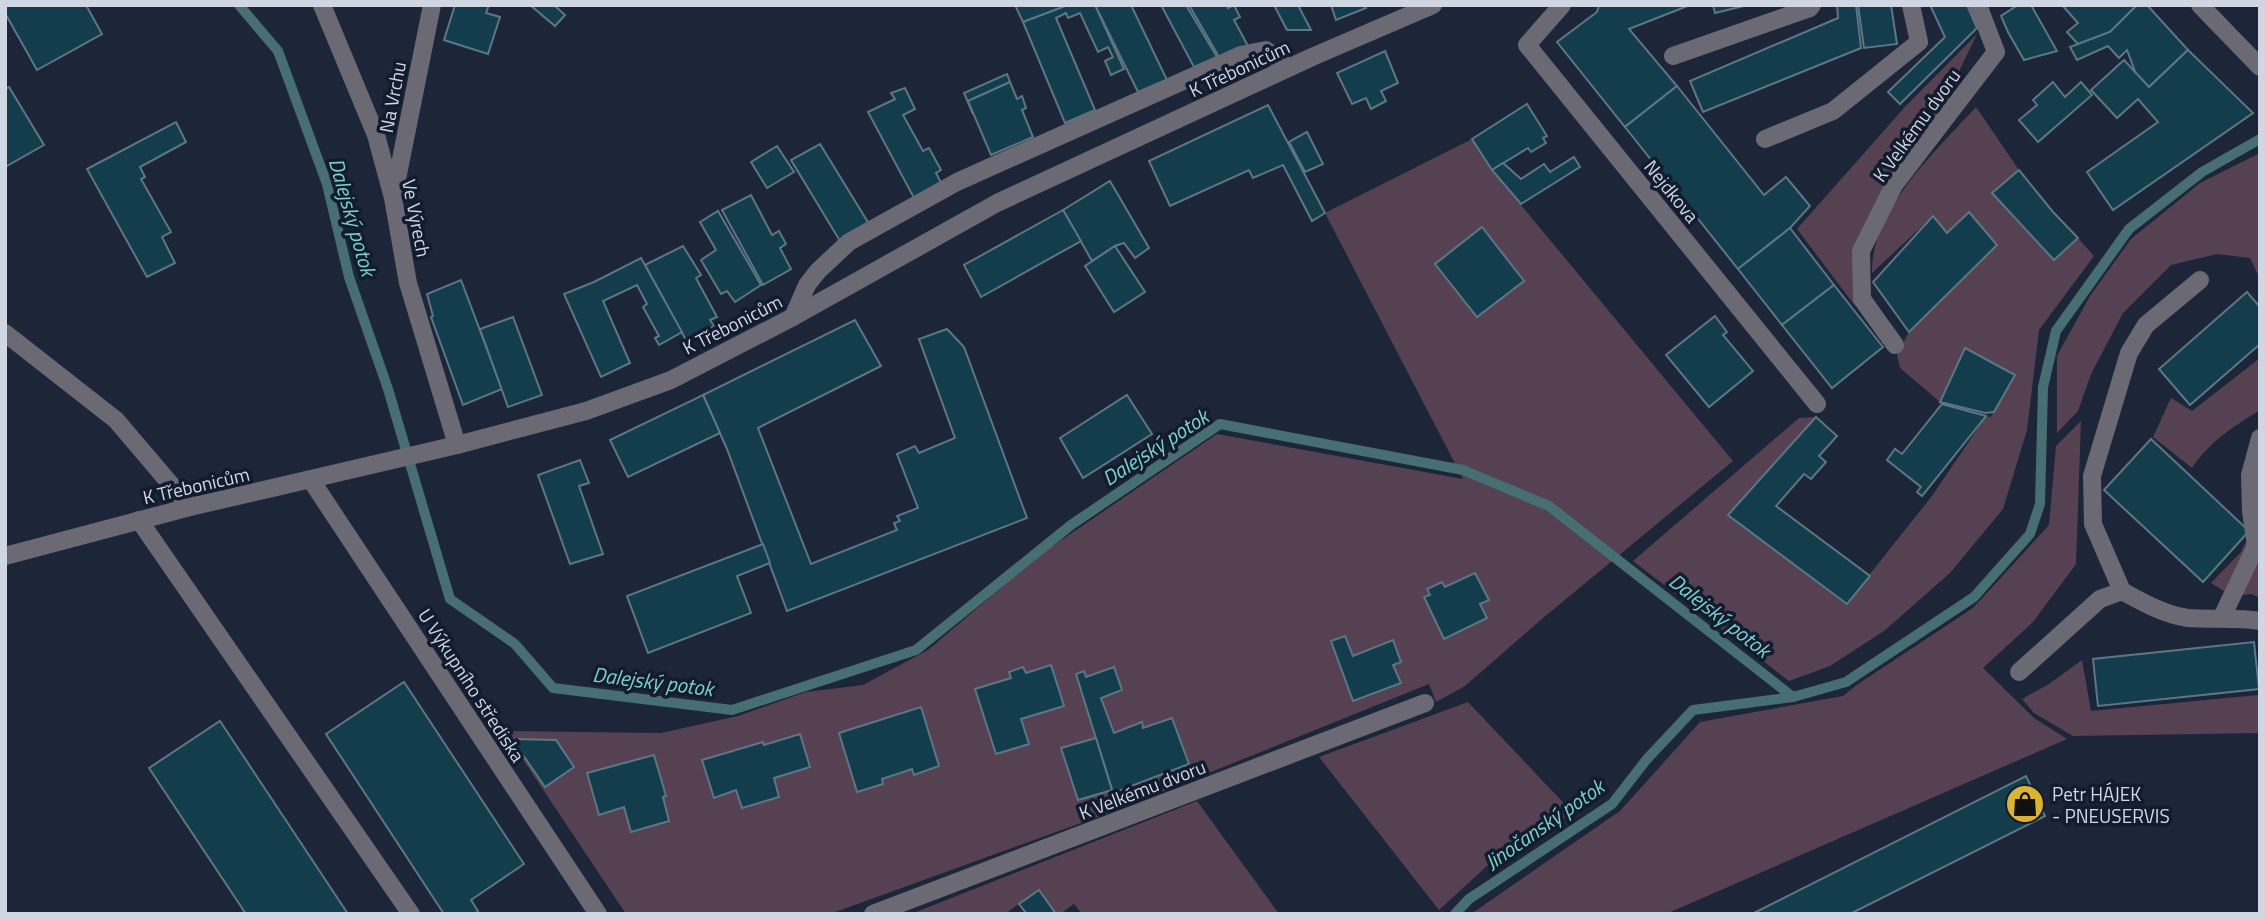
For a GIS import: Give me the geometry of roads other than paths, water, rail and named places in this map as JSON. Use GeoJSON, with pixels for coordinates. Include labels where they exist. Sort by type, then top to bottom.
{"type":"FeatureCollection","features":[{"type":"Feature","properties":{"kind":"street","name":"Ve Výrech"},"geometry":{"type":"LineString","coordinates":[[322,5],[376,135],[393,198],[408,283],[457,444]]}},
{"type":"Feature","properties":{"kind":"street","name":"Na Vrchu"},"geometry":{"type":"LineString","coordinates":[[393,198],[432,5]]}},
{"type":"Feature","properties":{"kind":"street","name":"K Třebonicům"},"geometry":{"type":"LineString","coordinates":[[5,556],[190,507],[311,480],[586,411],[671,380],[793,317],[998,203],[1288,68],[1433,5]]}},
{"type":"Feature","properties":{"kind":"street","name":"Nejdkova"},"geometry":{"type":"LineString","coordinates":[[1562,5],[1527,45],[1817,404]]}},
{"type":"Feature","properties":{"kind":"street"},"geometry":{"type":"LineString","coordinates":[[1673,56],[1810,8],[1812,5]]}},
{"type":"Feature","properties":{"kind":"street"},"geometry":{"type":"LineString","coordinates":[[1765,139],[1833,111],[1919,42],[1911,5]]}},
{"type":"Feature","properties":{"kind":"street","name":"K Velkému dvoru"},"geometry":{"type":"LineString","coordinates":[[1895,345],[1862,299],[1860,251],[1894,185],[1996,52],[1978,5]]}},
{"type":"Feature","properties":{"kind":"street"},"geometry":{"type":"LineString","coordinates":[[2200,5],[2260,67]]}},
{"type":"Feature","properties":{"kind":"street"},"geometry":{"type":"LineString","coordinates":[[793,317],[813,278],[849,242],[957,182],[1241,55],[1266,50],[1288,68]]}},
{"type":"Feature","properties":{"kind":"street"},"geometry":{"type":"LineString","coordinates":[[2200,280],[2146,326],[2129,353],[2092,476],[2093,524],[2122,591],[2146,605],[2186,618],[2222,617],[2260,621]]}},
{"type":"Feature","properties":{"kind":"street"},"geometry":{"type":"LineString","coordinates":[[5,332],[116,420],[190,507]]}},
{"type":"Feature","properties":{"kind":"street"},"geometry":{"type":"LineString","coordinates":[[2222,617],[2256,546],[2251,511],[2260,438]]}},
{"type":"Feature","properties":{"kind":"street","name":"U Výkupního střediska"},"geometry":{"type":"LineString","coordinates":[[311,480],[598,914]]}},
{"type":"Feature","properties":{"kind":"street"},"geometry":{"type":"LineString","coordinates":[[139,520],[411,914]]}},
{"type":"Feature","properties":{"kind":"street"},"geometry":{"type":"LineString","coordinates":[[2019,672],[2100,599],[2122,591]]}},
{"type":"Feature","properties":{"kind":"street","name":"K Velkému dvoru"},"geometry":{"type":"LineString","coordinates":[[873,914],[1425,703]]}},
{"type":"Feature","properties":{"kind":"waterway","name":"Dalejský potok"},"geometry":{"type":"LineString","coordinates":[[239,5],[278,51],[327,184],[349,277],[388,389],[450,599],[515,644],[553,688],[732,710],[916,650],[1071,525],[1220,424],[1463,470],[1549,506],[1793,697],[1846,682],[1974,597],[2030,534],[2040,504],[2043,387],[2056,331],[2129,229],[2202,172],[2260,139]]}},
{"type":"Feature","properties":{"kind":"waterway","name":"Jinočanský potok"},"geometry":{"type":"LineString","coordinates":[[1455,914],[1469,899],[1612,804],[1647,759],[1693,710],[1793,697]]}},
{"type":"Feature","properties":{"kind":"place","name":"Petr HÁJEK - PNEUSERVIS"},"geometry":{"type":"Point","coordinates":[2025,804]}}]}
